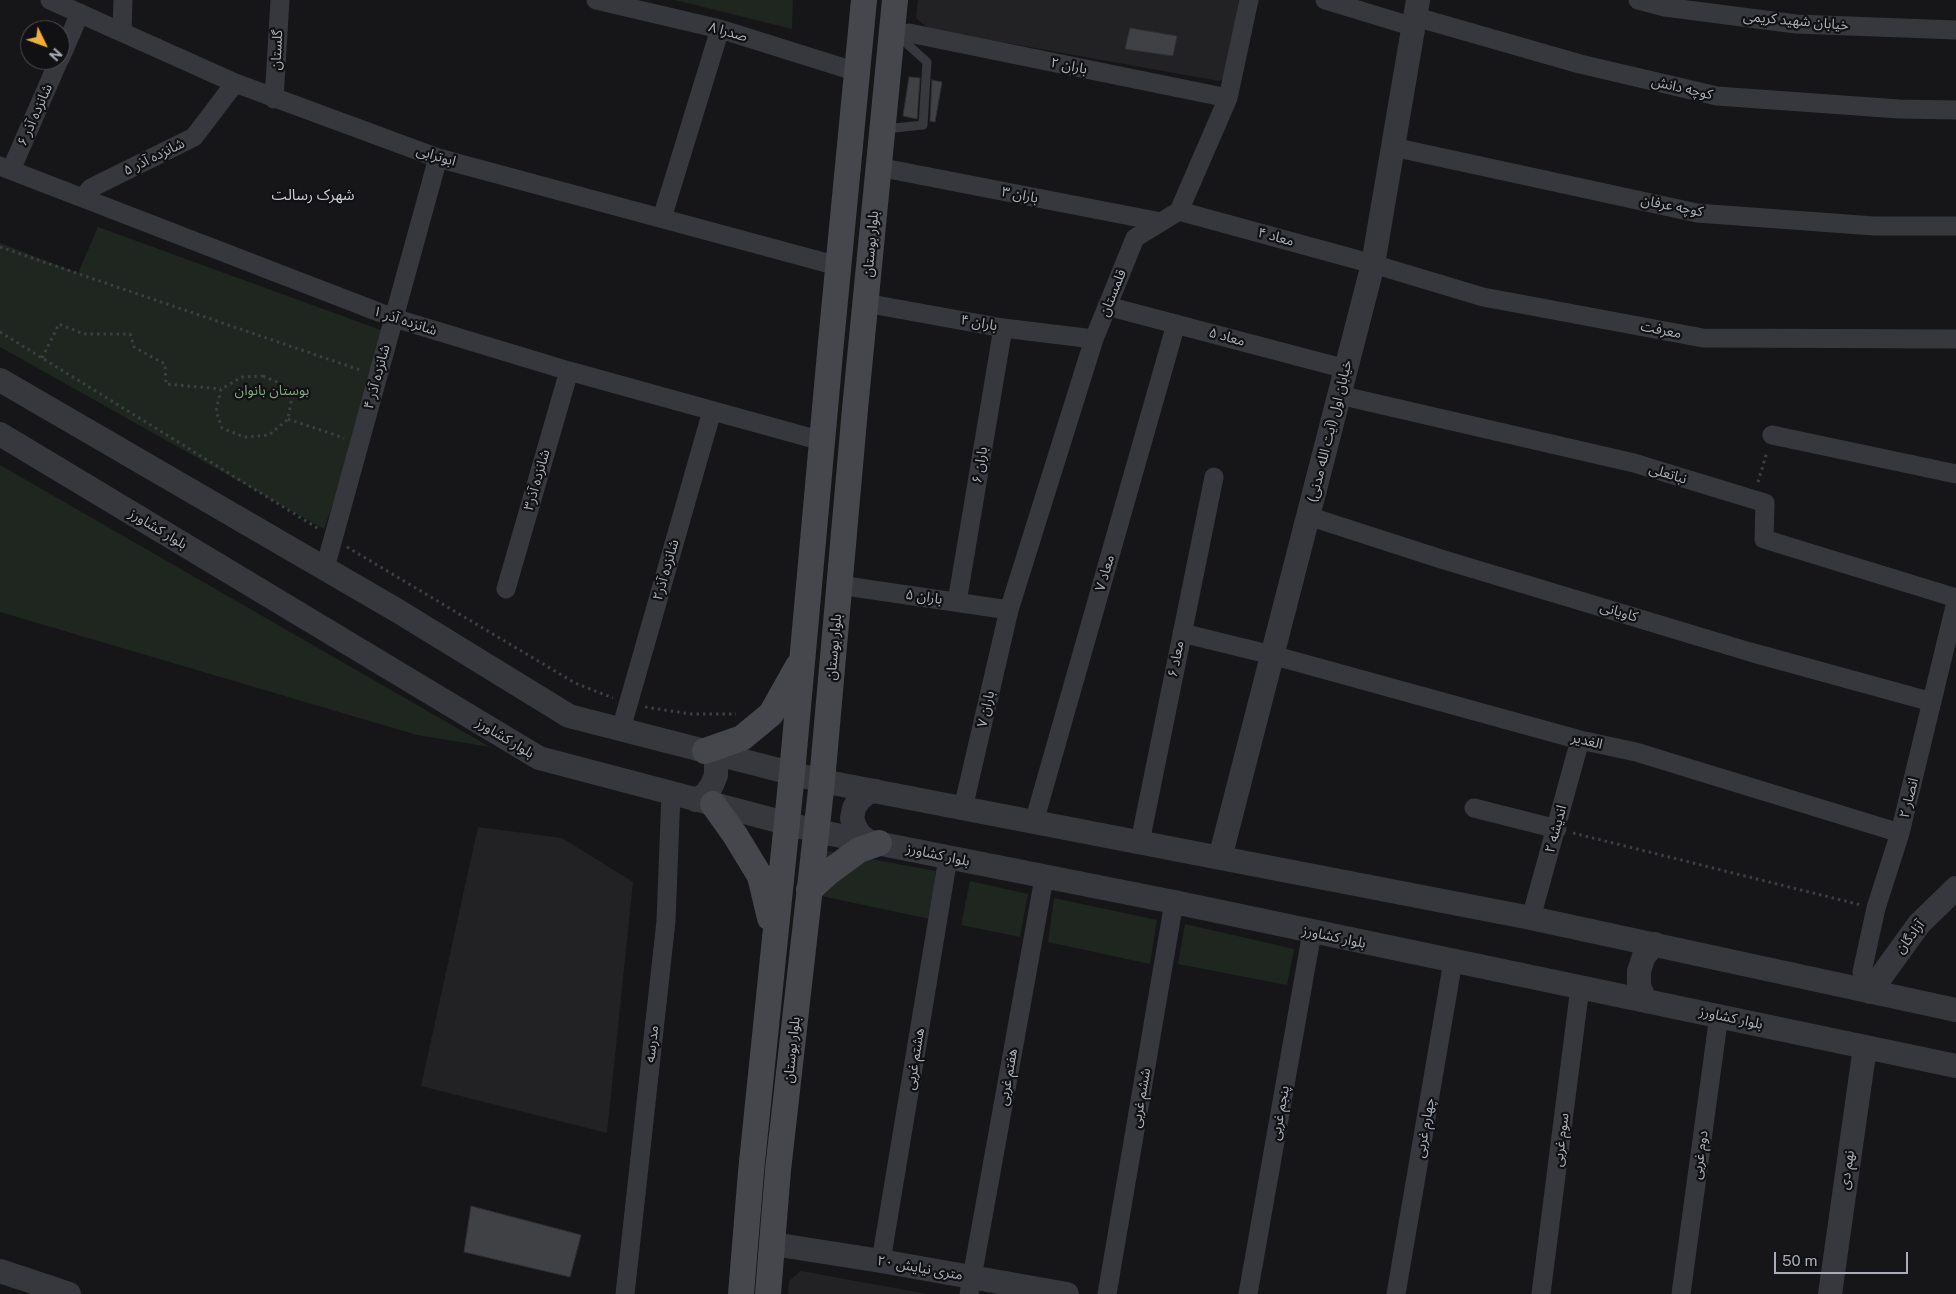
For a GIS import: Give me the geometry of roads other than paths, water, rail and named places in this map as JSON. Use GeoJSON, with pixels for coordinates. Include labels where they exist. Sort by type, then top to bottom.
{"type":"FeatureCollection","features":[{"type":"Feature","properties":{"kind":"main road","name":"بلوار بوستان"},"geometry":{"type":"LineString","coordinates":[[741,1294],[864,0]]}},
{"type":"Feature","properties":{"kind":"main road","name":"بلوار بوستان"},"geometry":{"type":"LineString","coordinates":[[768,1294],[778,1170],[822,781],[882,129],[901,32],[895,0]]}},
{"type":"Feature","properties":{"kind":"main road"},"geometry":{"type":"LineString","coordinates":[[831,342],[861,346]]}},
{"type":"Feature","properties":{"kind":"main road"},"geometry":{"type":"LineString","coordinates":[[709,752],[742,738],[771,714],[802,659]]}},
{"type":"Feature","properties":{"kind":"main road"},"geometry":{"type":"LineString","coordinates":[[704,802],[735,834],[760,876],[775,935]]}},
{"type":"Feature","properties":{"kind":"main road"},"geometry":{"type":"LineString","coordinates":[[809,890],[828,872],[874,842]]}},
{"type":"Feature","properties":{"kind":"street","name":"ابوترابی"},"geometry":{"type":"LineString","coordinates":[[50,0],[274,99],[438,158],[838,266]]}},
{"type":"Feature","properties":{"kind":"street"},"geometry":{"type":"LineString","coordinates":[[122,32],[123,0]]}},
{"type":"Feature","properties":{"kind":"street","name":"گلستان"},"geometry":{"type":"LineString","coordinates":[[274,99],[280,0]]}},
{"type":"Feature","properties":{"kind":"street"},"geometry":{"type":"LineString","coordinates":[[1179,211],[1228,98],[1249,0]]}},
{"type":"Feature","properties":{"kind":"street","name":"کوچه دانش"},"geometry":{"type":"LineString","coordinates":[[1325,0],[1416,15],[1580,64],[1717,96],[1899,109],[1956,110]]}},
{"type":"Feature","properties":{"kind":"street","name":"خیابان شهید کریمی"},"geometry":{"type":"LineString","coordinates":[[1638,0],[1665,7],[1796,24],[1956,30]]}},
{"type":"Feature","properties":{"kind":"street","name":"صدرا ۸"},"geometry":{"type":"LineString","coordinates":[[607,2],[720,29],[857,72]]}},
{"type":"Feature","properties":{"kind":"street","name":"شانزده آذر ۶"},"geometry":{"type":"LineString","coordinates":[[70,36],[80,13]]}},
{"type":"Feature","properties":{"kind":"street","name":"خیابان اول (آیت الله مدنی)"},"geometry":{"type":"LineString","coordinates":[[1220,858],[1372,264],[1416,15]]}},
{"type":"Feature","properties":{"kind":"street"},"geometry":{"type":"LineString","coordinates":[[662,218],[720,29]]}},
{"type":"Feature","properties":{"kind":"street","name":"باران ۲"},"geometry":{"type":"LineString","coordinates":[[901,32],[1228,98]]}},
{"type":"Feature","properties":{"kind":"street","name":"شانزده آذر ۶"},"geometry":{"type":"LineString","coordinates":[[6,168],[55,70]]}},
{"type":"Feature","properties":{"kind":"street","name":"شانزده آذر ۵"},"geometry":{"type":"LineString","coordinates":[[83,196],[91,188],[194,138],[235,83]]}},
{"type":"Feature","properties":{"kind":"street","name":"کوچه عرفان"},"geometry":{"type":"LineString","coordinates":[[1393,147],[1697,212],[1874,226],[1956,226]]}},
{"type":"Feature","properties":{"kind":"street","name":"شانزده آذر ۴"},"geometry":{"type":"LineString","coordinates":[[325,568],[438,158]]}},
{"type":"Feature","properties":{"kind":"street","name":"باران ۳"},"geometry":{"type":"LineString","coordinates":[[878,167],[1161,222]]}},
{"type":"Feature","properties":{"kind":"street","name":"شانزده آذر ۱"},"geometry":{"type":"LineString","coordinates":[[6,168],[83,196],[394,318],[569,371],[822,441]]}},
{"type":"Feature","properties":{"kind":"street","name":"قلمستان"},"geometry":{"type":"LineString","coordinates":[[1009,610],[1094,339],[1135,238],[1179,211]]}},
{"type":"Feature","properties":{"kind":"street","name":"معاد ۴"},"geometry":{"type":"LineString","coordinates":[[1179,211],[1372,264]]}},
{"type":"Feature","properties":{"kind":"street","name":"معرفت"},"geometry":{"type":"LineString","coordinates":[[1372,264],[1483,297],[1703,338],[1956,339]]}},
{"type":"Feature","properties":{"kind":"street","name":"باران ۴"},"geometry":{"type":"LineString","coordinates":[[865,303],[1003,328],[1094,339]]}},
{"type":"Feature","properties":{"kind":"street","name":"معاد ۵"},"geometry":{"type":"LineString","coordinates":[[1107,306],[1346,369]]}},
{"type":"Feature","properties":{"kind":"street","name":"معاد ۷"},"geometry":{"type":"LineString","coordinates":[[1034,822],[1176,324]]}},
{"type":"Feature","properties":{"kind":"street","name":"باران ۶"},"geometry":{"type":"LineString","coordinates":[[957,602],[1003,328]]}},
{"type":"Feature","properties":{"kind":"street","name":"شانزده آذر۳"},"geometry":{"type":"LineString","coordinates":[[506,589],[569,371]]}},
{"type":"Feature","properties":{"kind":"street"},"geometry":{"type":"LineString","coordinates":[[0,380],[398,611],[570,716],[822,781],[1531,918],[1956,1010]]}},
{"type":"Feature","properties":{"kind":"street","name":"نباتعلی"},"geometry":{"type":"LineString","coordinates":[[1339,395],[1634,463],[1765,503],[1764,539],[1956,598]]}},
{"type":"Feature","properties":{"kind":"street","name":"شانزده آذر۲"},"geometry":{"type":"LineString","coordinates":[[621,729],[712,411]]}},
{"type":"Feature","properties":{"kind":"street","name":"بلوار کشاورز"},"geometry":{"type":"LineString","coordinates":[[0,434],[539,758],[816,831],[1044,878],[1174,902],[1956,1066]]}},
{"type":"Feature","properties":{"kind":"street"},"geometry":{"type":"LineString","coordinates":[[1772,435],[1956,474]]}},
{"type":"Feature","properties":{"kind":"street","name":"معاد ۶"},"geometry":{"type":"LineString","coordinates":[[1140,842],[1214,477]]}},
{"type":"Feature","properties":{"kind":"street","name":"کاویانی"},"geometry":{"type":"LineString","coordinates":[[1308,516],[1441,559],[1741,649],[1932,702]]}},
{"type":"Feature","properties":{"kind":"street","name":"باران ۵"},"geometry":{"type":"LineString","coordinates":[[839,585],[1009,610]]}},
{"type":"Feature","properties":{"kind":"street","name":"انصار ۲"},"geometry":{"type":"LineString","coordinates":[[1870,992],[1862,972],[1876,908],[1900,833],[1956,602]]}},
{"type":"Feature","properties":{"kind":"street","name":"باران ۷"},"geometry":{"type":"LineString","coordinates":[[963,808],[1009,610]]}},
{"type":"Feature","properties":{"kind":"street","name":"الغدیر"},"geometry":{"type":"LineString","coordinates":[[1182,633],[1272,655],[1580,740],[1636,752],[1900,833]]}},
{"type":"Feature","properties":{"kind":"street","name":"اندیشه ۲"},"geometry":{"type":"LineString","coordinates":[[1531,918],[1580,740]]}},
{"type":"Feature","properties":{"kind":"street"},"geometry":{"type":"LineString","coordinates":[[704,802],[716,775],[716,763],[709,752]]}},
{"type":"Feature","properties":{"kind":"street"},"geometry":{"type":"LineString","coordinates":[[874,842],[860,835],[852,818],[854,808],[859,800],[866,794],[876,791]]}},
{"type":"Feature","properties":{"kind":"street","name":"مدرسه"},"geometry":{"type":"LineString","coordinates":[[625,1294],[666,921],[671,793]]}},
{"type":"Feature","properties":{"kind":"street"},"geometry":{"type":"LineString","coordinates":[[1474,808],[1557,829]]}},
{"type":"Feature","properties":{"kind":"street","name":"هشتم غربی"},"geometry":{"type":"LineString","coordinates":[[882,1261],[948,858]]}},
{"type":"Feature","properties":{"kind":"street","name":"هفتم غربی"},"geometry":{"type":"LineString","coordinates":[[970,1285],[1044,878]]}},
{"type":"Feature","properties":{"kind":"street","name":"آزادگان"},"geometry":{"type":"LineString","coordinates":[[1870,992],[1919,924],[1956,888]]}},
{"type":"Feature","properties":{"kind":"street","name":"ششم غربی"},"geometry":{"type":"LineString","coordinates":[[1107,1294],[1174,902]]}},
{"type":"Feature","properties":{"kind":"street","name":"پنجم غربی"},"geometry":{"type":"LineString","coordinates":[[1248,1294],[1312,932]]}},
{"type":"Feature","properties":{"kind":"street"},"geometry":{"type":"LineString","coordinates":[[1645,1000],[1639,986],[1639,971],[1644,956],[1655,944]]}},
{"type":"Feature","properties":{"kind":"street","name":"چهارم غربی"},"geometry":{"type":"LineString","coordinates":[[1396,1294],[1453,961]]}},
{"type":"Feature","properties":{"kind":"street","name":"سوم غربی"},"geometry":{"type":"LineString","coordinates":[[1541,1294],[1580,987]]}},
{"type":"Feature","properties":{"kind":"street","name":"دوم غربی"},"geometry":{"type":"LineString","coordinates":[[1681,1294],[1719,1015]]}},
{"type":"Feature","properties":{"kind":"street","name":"نهم دی"},"geometry":{"type":"LineString","coordinates":[[1830,1294],[1865,1047]]}},
{"type":"Feature","properties":{"kind":"street","name":"۲۰ متری نیایش"},"geometry":{"type":"LineString","coordinates":[[772,1244],[882,1261],[970,1285],[1067,1294]]}},
{"type":"Feature","properties":{"kind":"street"},"geometry":{"type":"LineString","coordinates":[[0,1271],[69,1294]]}},
{"type":"Feature","properties":{"kind":"street"},"geometry":{"type":"LineString","coordinates":[[0,1284],[25,1294]]}},
{"type":"Feature","properties":{"kind":"lane"},"geometry":{"type":"LineString","coordinates":[[882,129],[923,124],[927,62],[901,32]]}},
{"type":"Feature","properties":{"kind":"district","name":"شهرک رسالت"},"geometry":{"type":"Point","coordinates":[313,195]}},
{"type":"Feature","properties":{"kind":"park label","name":"بوستان بانوان"},"geometry":{"type":"Point","coordinates":[272,391]}}]}
